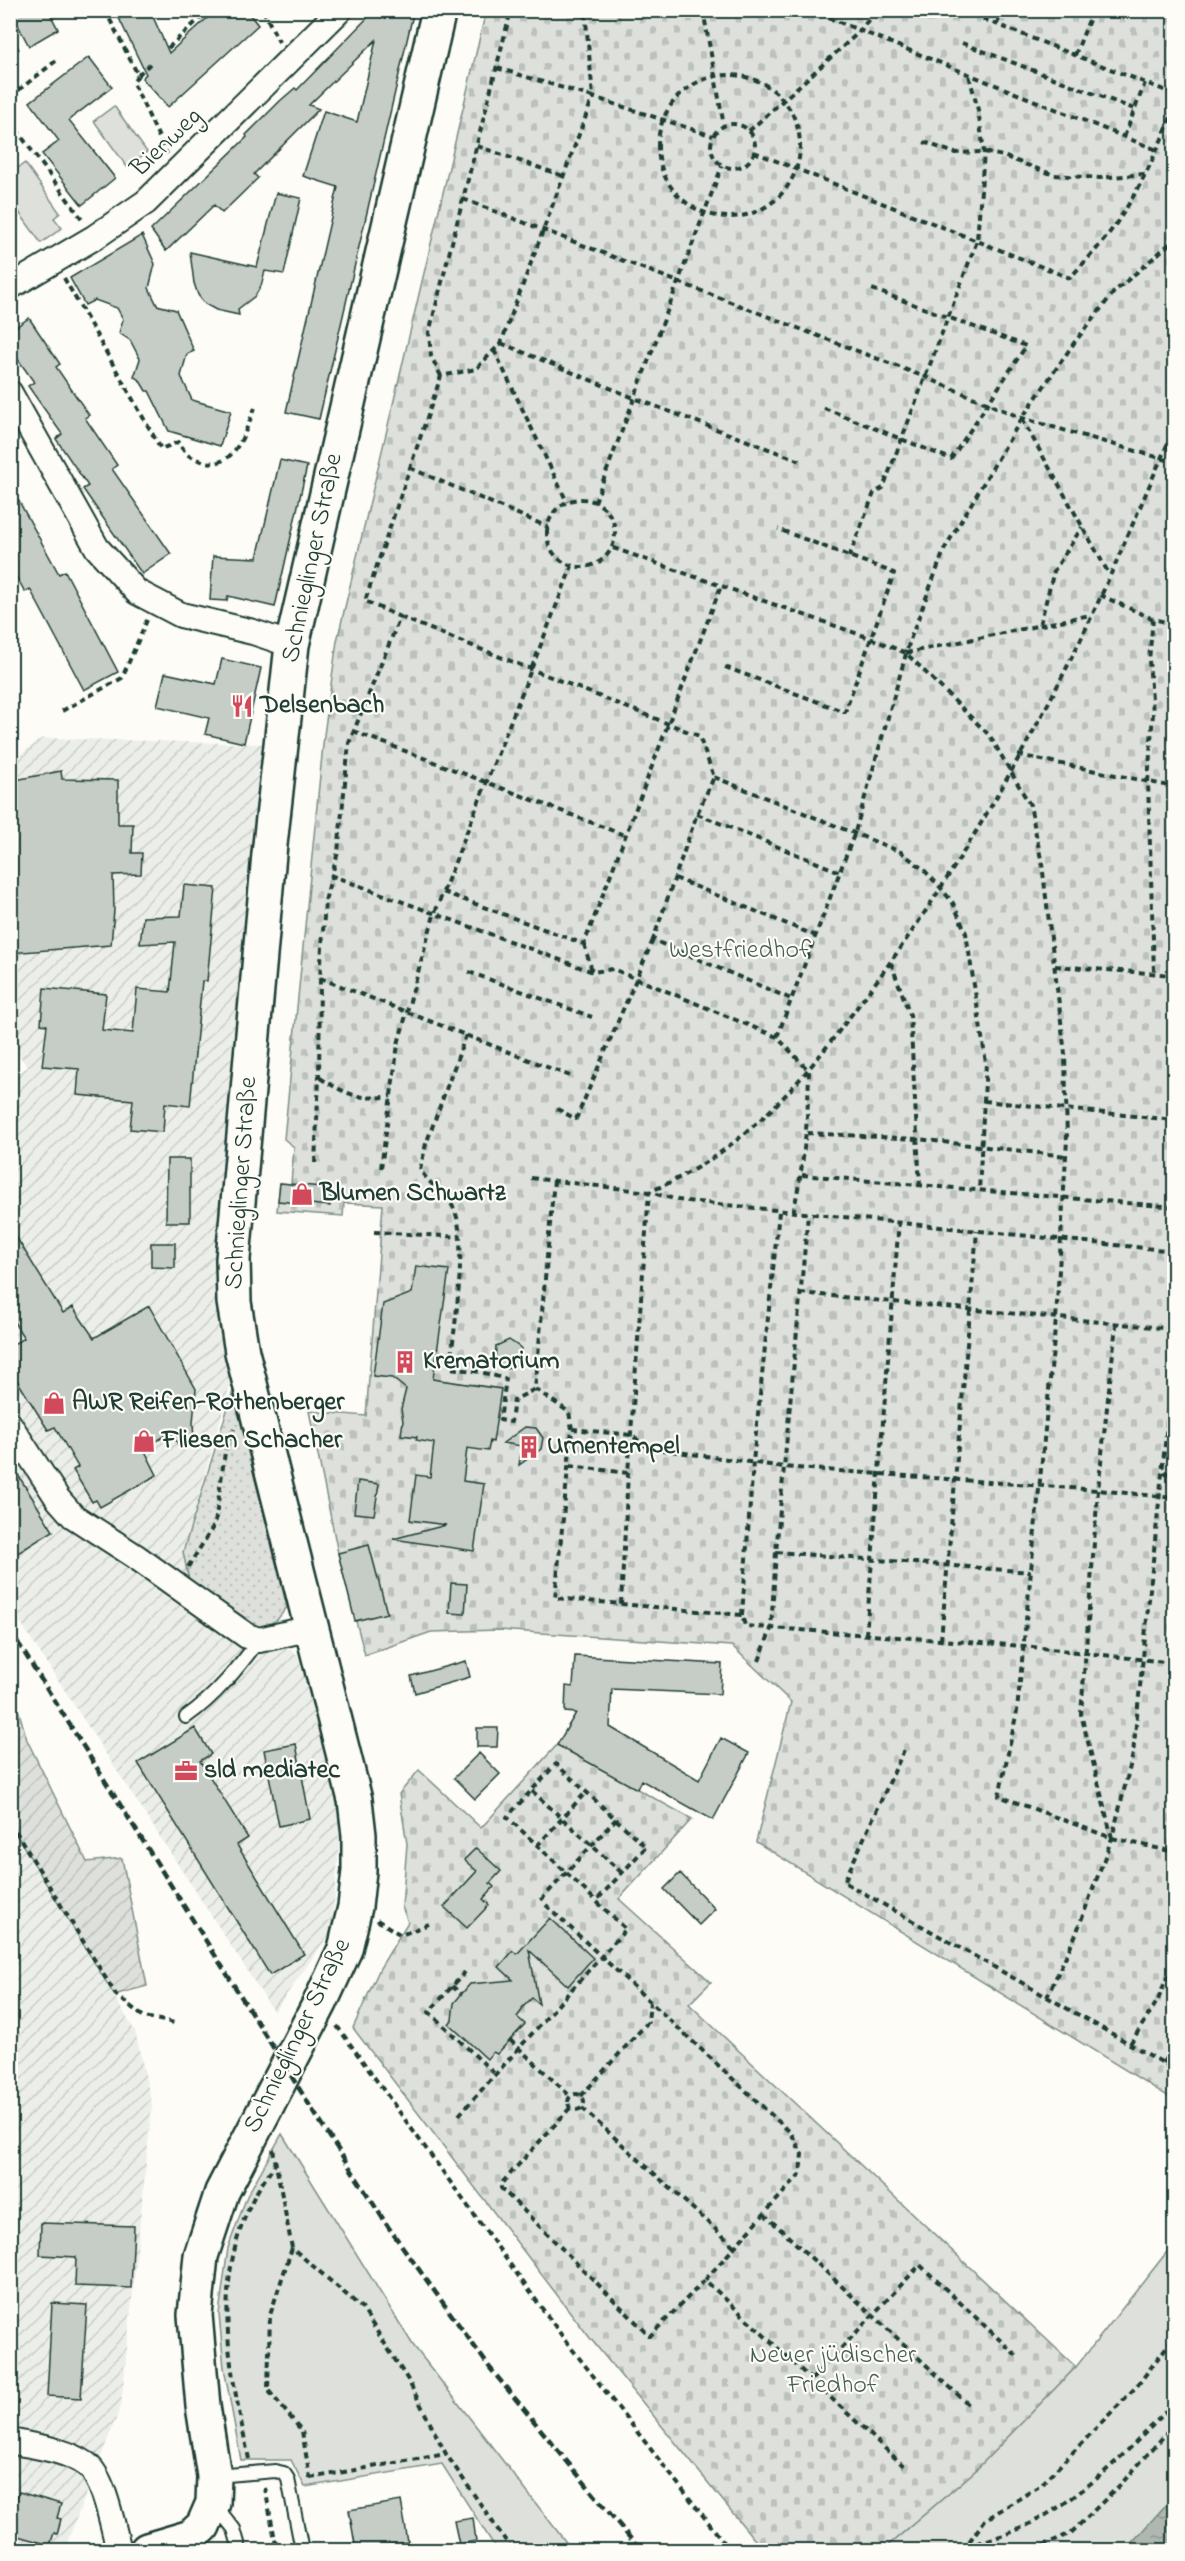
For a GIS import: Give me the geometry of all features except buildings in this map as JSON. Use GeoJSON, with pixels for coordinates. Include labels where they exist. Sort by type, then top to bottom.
{"type":"FeatureCollection","features":[{"type":"Feature","properties":{"kind":"main road","name":"Schnieglinger Straße"},"geometry":{"type":"LineString","coordinates":[[214,2489],[196,2351],[196,2286],[201,2256],[222,2192],[320,2003],[345,1949],[355,1907],[360,1854],[355,1800],[250,1387],[237,1325],[234,1249],[276,778],[292,645],[439,10]]}},
{"type":"Feature","properties":{"kind":"main road"},"geometry":{"type":"LineString","coordinates":[[147,2550],[191,2537],[203,2526],[214,2489]]}},
{"type":"Feature","properties":{"kind":"street","name":"Bienweg"},"geometry":{"type":"LineString","coordinates":[[10,287],[95,237],[146,202],[340,10]]}},
{"type":"Feature","properties":{"kind":"street"},"geometry":{"type":"LineString","coordinates":[[10,393],[97,548],[137,592],[181,615],[253,632],[292,645]]}},
{"type":"Feature","properties":{"kind":"street"},"geometry":{"type":"LineString","coordinates":[[10,1425],[58,1499],[73,1516],[247,1636],[259,1640],[311,1628]]}},
{"type":"Feature","properties":{"kind":"street"},"geometry":{"type":"LineString","coordinates":[[10,2441],[64,2453],[92,2470],[103,2495],[119,2550]]}},
{"type":"Feature","properties":{"kind":"lane"},"geometry":{"type":"LineString","coordinates":[[186,1717],[204,1704],[236,1670],[259,1640]]}},
{"type":"Feature","properties":{"kind":"lane"},"geometry":{"type":"LineString","coordinates":[[240,2550],[234,2529],[214,2489],[257,2473],[284,2473],[289,2483],[302,2550]]}},
{"type":"Feature","properties":{"kind":"path"},"geometry":{"type":"LineString","coordinates":[[105,10],[138,75]]}},
{"type":"Feature","properties":{"kind":"path"},"geometry":{"type":"LineString","coordinates":[[168,48],[209,10]]}},
{"type":"Feature","properties":{"kind":"path"},"geometry":{"type":"LineString","coordinates":[[263,10],[290,62]]}},
{"type":"Feature","properties":{"kind":"path"},"geometry":{"type":"LineString","coordinates":[[511,10],[429,333],[431,356],[441,376],[365,601],[699,736],[714,777],[697,814],[653,940],[576,1119],[557,1109]]}},
{"type":"Feature","properties":{"kind":"path"},"geometry":{"type":"LineString","coordinates":[[441,376],[476,369],[501,344],[593,97],[585,10]]}},
{"type":"Feature","properties":{"kind":"path"},"geometry":{"type":"LineString","coordinates":[[703,10],[724,126]]}},
{"type":"Feature","properties":{"kind":"path"},"geometry":{"type":"LineString","coordinates":[[809,10],[1157,150]]}},
{"type":"Feature","properties":{"kind":"path"},"geometry":{"type":"LineString","coordinates":[[749,131],[859,32],[876,10]]}},
{"type":"Feature","properties":{"kind":"path"},"geometry":{"type":"LineString","coordinates":[[997,24],[1002,10]]}},
{"type":"Feature","properties":{"kind":"path"},"geometry":{"type":"LineString","coordinates":[[1075,55],[1093,10]]}},
{"type":"Feature","properties":{"kind":"path"},"geometry":{"type":"LineString","coordinates":[[973,15],[1174,94]]}},
{"type":"Feature","properties":{"kind":"path"},"geometry":{"type":"LineString","coordinates":[[10,36],[19,52]]}},
{"type":"Feature","properties":{"kind":"path"},"geometry":{"type":"LineString","coordinates":[[962,43],[1134,109]]}},
{"type":"Feature","properties":{"kind":"path"},"geometry":{"type":"LineString","coordinates":[[10,97],[57,60]]}},
{"type":"Feature","properties":{"kind":"path"},"geometry":{"type":"LineString","coordinates":[[153,61],[133,83],[177,173]]}},
{"type":"Feature","properties":{"kind":"path"},"geometry":{"type":"LineString","coordinates":[[497,68],[664,118],[713,136]]}},
{"type":"Feature","properties":{"kind":"path"},"geometry":{"type":"LineString","coordinates":[[849,557],[874,493],[883,488],[977,241],[984,152],[978,110],[969,75]]}},
{"type":"Feature","properties":{"kind":"path"},"geometry":{"type":"LineString","coordinates":[[715,77],[745,77],[766,86],[783,100],[796,125],[800,140],[795,169],[788,186],[772,203],[751,214],[727,218],[704,213],[683,201],[672,189],[663,172],[658,154],[659,134],[664,118],[674,101],[690,87],[715,77]]}},
{"type":"Feature","properties":{"kind":"path"},"geometry":{"type":"LineString","coordinates":[[1124,137],[1145,83]]}},
{"type":"Feature","properties":{"kind":"path"},"geometry":{"type":"LineString","coordinates":[[754,152],[1070,278],[1107,236],[1146,174],[1172,122],[1174,109]]}},
{"type":"Feature","properties":{"kind":"path"},"geometry":{"type":"LineString","coordinates":[[10,121],[95,237]]}},
{"type":"Feature","properties":{"kind":"path"},"geometry":{"type":"LineString","coordinates":[[738,125],[749,131],[754,141],[754,152],[747,164],[728,168],[716,161],[711,149],[713,136],[724,126],[738,125]]}},
{"type":"Feature","properties":{"kind":"path"},"geometry":{"type":"LineString","coordinates":[[924,141],[955,153],[984,152],[1054,175],[1100,178],[1146,174]]}},
{"type":"Feature","properties":{"kind":"path"},"geometry":{"type":"LineString","coordinates":[[477,146],[563,176]]}},
{"type":"Feature","properties":{"kind":"path"},"geometry":{"type":"LineString","coordinates":[[595,502],[722,166]]}},
{"type":"Feature","properties":{"kind":"path"},"geometry":{"type":"LineString","coordinates":[[463,200],[925,377],[1022,418],[1174,462]]}},
{"type":"Feature","properties":{"kind":"path"},"geometry":{"type":"LineString","coordinates":[[777,1037],[855,832],[906,653],[945,548],[1022,418],[1074,343],[1114,292],[1174,240]]}},
{"type":"Feature","properties":{"kind":"path"},"geometry":{"type":"LineString","coordinates":[[55,261],[161,449],[178,442],[186,455],[206,463],[226,460],[237,449],[255,408]]}},
{"type":"Feature","properties":{"kind":"path"},"geometry":{"type":"LineString","coordinates":[[824,408],[951,459],[1026,346],[869,288]]}},
{"type":"Feature","properties":{"kind":"path"},"geometry":{"type":"LineString","coordinates":[[501,344],[634,398],[803,462]]}},
{"type":"Feature","properties":{"kind":"path"},"geometry":{"type":"LineString","coordinates":[[494,350],[567,502]]}},
{"type":"Feature","properties":{"kind":"path"},"geometry":{"type":"LineString","coordinates":[[1022,418],[1109,574]]}},
{"type":"Feature","properties":{"kind":"path"},"geometry":{"type":"LineString","coordinates":[[650,1192],[692,1173],[734,1143],[781,1101],[809,1071],[891,963],[983,819],[1067,667],[1174,429]]}},
{"type":"Feature","properties":{"kind":"path"},"geometry":{"type":"LineString","coordinates":[[410,468],[548,527]]}},
{"type":"Feature","properties":{"kind":"path"},"geometry":{"type":"LineString","coordinates":[[576,499],[595,502],[611,516],[616,537],[613,548],[607,556],[591,566],[572,566],[555,555],[547,537],[551,517],[567,502],[576,499]]}},
{"type":"Feature","properties":{"kind":"path"},"geometry":{"type":"LineString","coordinates":[[1040,624],[1054,571],[1082,527]]}},
{"type":"Feature","properties":{"kind":"path"},"geometry":{"type":"LineString","coordinates":[[725,667],[844,712],[894,573],[778,529]]}},
{"type":"Feature","properties":{"kind":"path"},"geometry":{"type":"LineString","coordinates":[[613,548],[870,638],[906,653],[990,736],[1030,805],[1042,864],[1065,1054],[1066,1156],[1056,1319],[1024,1646],[1017,1711],[999,1796],[1112,1838],[1174,1852]]}},
{"type":"Feature","properties":{"kind":"path"},"geometry":{"type":"LineString","coordinates":[[381,1168],[398,1044],[434,915],[572,566]]}},
{"type":"Feature","properties":{"kind":"path"},"geometry":{"type":"LineString","coordinates":[[593,972],[584,944],[721,586]]}},
{"type":"Feature","properties":{"kind":"path"},"geometry":{"type":"LineString","coordinates":[[1100,595],[1153,619],[1174,624]]}},
{"type":"Feature","properties":{"kind":"path"},"geometry":{"type":"LineString","coordinates":[[62,711],[122,678],[155,602]]}},
{"type":"Feature","properties":{"kind":"path"},"geometry":{"type":"LineString","coordinates":[[906,653],[1091,615]]}},
{"type":"Feature","properties":{"kind":"path"},"geometry":{"type":"LineString","coordinates":[[315,1163],[320,978],[325,901],[330,875],[338,852],[349,743],[400,617]]}},
{"type":"Feature","properties":{"kind":"path"},"geometry":{"type":"LineString","coordinates":[[1153,619],[1149,660],[1153,713],[1148,782],[1154,974]]}},
{"type":"Feature","properties":{"kind":"path"},"geometry":{"type":"LineString","coordinates":[[353,731],[624,835]]}},
{"type":"Feature","properties":{"kind":"path"},"geometry":{"type":"LineString","coordinates":[[1018,755],[1174,787]]}},
{"type":"Feature","properties":{"kind":"path"},"geometry":{"type":"LineString","coordinates":[[714,777],[901,852],[924,870],[952,903],[966,933],[986,1063],[979,1191]]}},
{"type":"Feature","properties":{"kind":"path"},"geometry":{"type":"LineString","coordinates":[[697,814],[840,872]]}},
{"type":"Feature","properties":{"kind":"path"},"geometry":{"type":"LineString","coordinates":[[330,875],[593,972],[613,969],[777,1037],[809,1071],[807,1133],[802,1175],[793,1213]]}},
{"type":"Feature","properties":{"kind":"path"},"geometry":{"type":"LineString","coordinates":[[675,878],[816,936]]}},
{"type":"Feature","properties":{"kind":"path"},"geometry":{"type":"LineString","coordinates":[[443,892],[584,944]]}},
{"type":"Feature","properties":{"kind":"path"},"geometry":{"type":"LineString","coordinates":[[653,940],[791,999]]}},
{"type":"Feature","properties":{"kind":"path"},"geometry":{"type":"LineString","coordinates":[[891,963],[910,1015],[920,1186]]}},
{"type":"Feature","properties":{"kind":"path"},"geometry":{"type":"LineString","coordinates":[[1055,966],[1174,975]]}},
{"type":"Feature","properties":{"kind":"path"},"geometry":{"type":"LineString","coordinates":[[469,972],[592,1017]]}},
{"type":"Feature","properties":{"kind":"path"},"geometry":{"type":"LineString","coordinates":[[320,978],[570,1076]]}},
{"type":"Feature","properties":{"kind":"path"},"geometry":{"type":"LineString","coordinates":[[466,1035],[426,1144],[420,1170],[428,1183],[452,1205],[461,1237],[450,1368],[481,1372],[506,1379],[500,1420],[511,1422],[514,1400],[535,1389]]}},
{"type":"Feature","properties":{"kind":"path"},"geometry":{"type":"LineString","coordinates":[[319,1077],[350,1095],[364,1099],[391,1096]]}},
{"type":"Feature","properties":{"kind":"path"},"geometry":{"type":"LineString","coordinates":[[984,1101],[1174,1120]]}},
{"type":"Feature","properties":{"kind":"path"},"geometry":{"type":"LineString","coordinates":[[807,1133],[917,1139],[1066,1156]]}},
{"type":"Feature","properties":{"kind":"path"},"geometry":{"type":"LineString","coordinates":[[802,1175],[1174,1207]]}},
{"type":"Feature","properties":{"kind":"path"},"geometry":{"type":"LineString","coordinates":[[531,1178],[650,1192],[678,1200],[779,1212],[898,1221],[1174,1251]]}},
{"type":"Feature","properties":{"kind":"path"},"geometry":{"type":"LineString","coordinates":[[535,1389],[554,1180]]}},
{"type":"Feature","properties":{"kind":"path"},"geometry":{"type":"LineString","coordinates":[[621,1604],[628,1473],[650,1192]]}},
{"type":"Feature","properties":{"kind":"path"},"geometry":{"type":"LineString","coordinates":[[779,1212],[753,1462],[742,1615],[745,1626],[1024,1646],[1174,1663]]}},
{"type":"Feature","properties":{"kind":"path"},"geometry":{"type":"LineString","coordinates":[[759,1661],[771,1629],[776,1552],[808,1214]]}},
{"type":"Feature","properties":{"kind":"path"},"geometry":{"type":"LineString","coordinates":[[866,1635],[898,1221]]}},
{"type":"Feature","properties":{"kind":"path"},"geometry":{"type":"LineString","coordinates":[[941,1640],[977,1231]]}},
{"type":"Feature","properties":{"kind":"path"},"geometry":{"type":"LineString","coordinates":[[374,1232],[461,1237]]}},
{"type":"Feature","properties":{"kind":"path"},"geometry":{"type":"LineString","coordinates":[[800,1293],[1174,1329]]}},
{"type":"Feature","properties":{"kind":"path"},"geometry":{"type":"LineString","coordinates":[[1112,1838],[1081,1714],[1098,1490],[1116,1325]]}},
{"type":"Feature","properties":{"kind":"path"},"geometry":{"type":"LineString","coordinates":[[1047,1997],[1076,1934],[1112,1838],[1133,1754],[1164,1473],[1174,1357]]}},
{"type":"Feature","properties":{"kind":"path"},"geometry":{"type":"LineString","coordinates":[[177,1586],[215,1524],[225,1452],[250,1387]]}},
{"type":"Feature","properties":{"kind":"path"},"geometry":{"type":"LineString","coordinates":[[535,1389],[569,1412],[572,1429],[555,1598],[742,1615]]}},
{"type":"Feature","properties":{"kind":"path"},"geometry":{"type":"LineString","coordinates":[[572,1429],[631,1435],[649,1448],[784,1467],[1098,1490],[1174,1498]]}},
{"type":"Feature","properties":{"kind":"path"},"geometry":{"type":"LineString","coordinates":[[570,1466],[628,1473]]}},
{"type":"Feature","properties":{"kind":"path"},"geometry":{"type":"LineString","coordinates":[[1164,1473],[1174,1474]]}},
{"type":"Feature","properties":{"kind":"path"},"geometry":{"type":"LineString","coordinates":[[776,1552],[1031,1572]]}},
{"type":"Feature","properties":{"kind":"path"},"geometry":{"type":"LineString","coordinates":[[904,1750],[844,1882],[1174,2070]]}},
{"type":"Feature","properties":{"kind":"path"},"geometry":{"type":"LineString","coordinates":[[459,2115],[626,1929],[537,1846],[507,1817],[556,1764],[646,1847],[596,1901]]}},
{"type":"Feature","properties":{"kind":"path"},"geometry":{"type":"LineString","coordinates":[[531,1790],[622,1873]]}},
{"type":"Feature","properties":{"kind":"path"},"geometry":{"type":"LineString","coordinates":[[537,1846],[586,1791]]}},
{"type":"Feature","properties":{"kind":"path"},"geometry":{"type":"LineString","coordinates":[[541,1900],[616,1819]]}},
{"type":"Feature","properties":{"kind":"path"},"geometry":{"type":"LineString","coordinates":[[10,1822],[116,1995],[144,2017],[175,2023]]}},
{"type":"Feature","properties":{"kind":"path"},"geometry":{"type":"LineString","coordinates":[[546,1905],[791,2133],[802,2154],[800,2174],[705,2280],[650,2336],[501,2188],[501,2184],[570,2108]]}},
{"type":"Feature","properties":{"kind":"path"},"geometry":{"type":"LineString","coordinates":[[355,1907],[401,1935],[429,1924]]}},
{"type":"Feature","properties":{"kind":"path"},"geometry":{"type":"LineString","coordinates":[[1130,2044],[1158,2000],[1174,1959]]}},
{"type":"Feature","properties":{"kind":"path"},"geometry":{"type":"LineString","coordinates":[[465,1972],[429,2012],[495,2074]]}},
{"type":"Feature","properties":{"kind":"path"},"geometry":{"type":"LineString","coordinates":[[452,1986],[461,1994]]}},
{"type":"Feature","properties":{"kind":"path"},"geometry":{"type":"LineString","coordinates":[[581,2096],[648,2022],[650,2001]]}},
{"type":"Feature","properties":{"kind":"path"},"geometry":{"type":"LineString","coordinates":[[320,2003],[565,2340],[730,2550]]}},
{"type":"Feature","properties":{"kind":"path"},"geometry":{"type":"LineString","coordinates":[[510,2040],[570,2096]]}},
{"type":"Feature","properties":{"kind":"path"},"geometry":{"type":"LineString","coordinates":[[1163,2063],[1174,2044]]}},
{"type":"Feature","properties":{"kind":"path"},"geometry":{"type":"LineString","coordinates":[[570,2096],[575,2094],[581,2096],[584,2102],[582,2108]]}},
{"type":"Feature","properties":{"kind":"path"},"geometry":{"type":"LineString","coordinates":[[570,2096],[568,2101],[570,2108]]}},
{"type":"Feature","properties":{"kind":"path"},"geometry":{"type":"LineString","coordinates":[[570,2108],[576,2110],[582,2108]]}},
{"type":"Feature","properties":{"kind":"path"},"geometry":{"type":"LineString","coordinates":[[582,2108],[735,2247]]}},
{"type":"Feature","properties":{"kind":"path"},"geometry":{"type":"LineString","coordinates":[[265,2110],[292,2248],[270,2315],[268,2390],[302,2431],[310,2478]]}},
{"type":"Feature","properties":{"kind":"path"},"geometry":{"type":"LineString","coordinates":[[276,2163],[253,2199],[236,2247],[228,2294],[226,2334],[232,2378],[277,2550]]}},
{"type":"Feature","properties":{"kind":"path"},"geometry":{"type":"LineString","coordinates":[[764,2214],[968,2404]]}},
{"type":"Feature","properties":{"kind":"path"},"geometry":{"type":"LineString","coordinates":[[292,2248],[363,2308],[408,2380],[446,2454],[512,2550]]}},
{"type":"Feature","properties":{"kind":"path"},"geometry":{"type":"LineString","coordinates":[[812,2379],[920,2265],[1018,2357]]}},
{"type":"Feature","properties":{"kind":"path"},"geometry":{"type":"LineString","coordinates":[[705,2280],[907,2469]]}},
{"type":"Feature","properties":{"kind":"path"},"geometry":{"type":"LineString","coordinates":[[963,2550],[985,2520],[1041,2485],[1137,2386],[1174,2337]]}},
{"type":"Feature","properties":{"kind":"path"},"geometry":{"type":"LineString","coordinates":[[963,2550],[1017,2530],[1050,2513],[1115,2464],[1174,2403]]}},
{"type":"Feature","properties":{"kind":"path"},"geometry":{"type":"LineString","coordinates":[[1034,2550],[1071,2533],[1113,2492],[1171,2428],[1174,2413]]}},
{"type":"Feature","properties":{"kind":"path"},"geometry":{"type":"LineString","coordinates":[[289,2483],[446,2454]]}},
{"type":"Feature","properties":{"kind":"shaded area"},"geometry":{"type":"Polygon","coordinates":[[[42,738],[265,744],[217,1298],[232,1378],[183,1552],[189,1580],[298,1655],[343,1810],[331,1932],[274,2012],[11,1608],[10,1078],[28,1067],[11,1045],[11,762],[42,738]]]}},
{"type":"Feature","properties":{"kind":"shaded area"},"geometry":{"type":"Polygon","coordinates":[[[10,1826],[135,2031],[152,2105],[121,2406],[64,2550],[11,2550],[10,1826]]]}},
{"type":"Feature","properties":{"kind":"green space","name":"Westfriedhof"},"geometry":{"type":"Polygon","coordinates":[[[486,11],[1174,11],[1174,2100],[756,1842],[791,1702],[732,1646],[499,1630],[431,1632],[365,1655],[338,1553],[309,1411],[366,1416],[383,1205],[344,1203],[343,1216],[277,1211],[280,1183],[291,1184],[294,1147],[284,1139],[324,735],[337,641],[486,11]]]}},
{"type":"Feature","properties":{"kind":"green space"},"geometry":{"type":"Polygon","coordinates":[[[114,106],[147,152],[127,167],[94,121],[114,106]]]}},
{"type":"Feature","properties":{"kind":"green space"},"geometry":{"type":"Polygon","coordinates":[[[25,163],[60,213],[54,218],[62,228],[41,243],[11,201],[11,173],[25,163]]]}},
{"type":"Feature","properties":{"kind":"green space"},"geometry":{"type":"Polygon","coordinates":[[[233,1391],[287,1607],[277,1620],[260,1628],[189,1580],[183,1552],[233,1391]]]}},
{"type":"Feature","properties":{"kind":"green space"},"geometry":{"type":"Polygon","coordinates":[[[10,1697],[19,1712],[27,1740],[87,1862],[122,1858],[147,1986],[114,1995],[11,1826],[10,1697]]]}},
{"type":"Feature","properties":{"kind":"green space","name":"Neuer jüdischer Friedhof"},"geometry":{"type":"Polygon","coordinates":[[[557,1745],[692,1819],[619,1899],[711,1982],[689,2004],[1076,2367],[974,2472],[883,2550],[763,2550],[590,2338],[353,2028],[380,1968],[408,1922],[402,1907],[407,1844],[399,1794],[419,1770],[481,1828],[557,1745]]]}},
{"type":"Feature","properties":{"kind":"green space"},"geometry":{"type":"Polygon","coordinates":[[[282,2134],[413,2345],[572,2550],[497,2550],[442,2464],[305,2487],[291,2460],[241,2460],[224,2368],[219,2314],[228,2248],[247,2196],[282,2134]]]}},
{"type":"Feature","properties":{"kind":"green space"},"geometry":{"type":"Polygon","coordinates":[[[1174,2243],[1174,2550],[883,2550],[974,2472],[1076,2367],[1174,2243]]]}},
{"type":"Feature","properties":{"kind":"water"},"geometry":{"type":"Polygon","coordinates":[[[1174,2496],[1174,2539],[1167,2550],[1125,2550],[1174,2496]]]}},
{"type":"Feature","properties":{"kind":"railway"},"geometry":{"type":"LineString","coordinates":[[10,1630],[389,2228],[490,2368],[640,2550]]}},
{"type":"Feature","properties":{"kind":"place","name":"Delsenbach"},"geometry":{"type":"Point","coordinates":[242,706]}},
{"type":"Feature","properties":{"kind":"place","name":"Blumen Schwartz"},"geometry":{"type":"Point","coordinates":[302,1194]}},
{"type":"Feature","properties":{"kind":"place","name":"Krematorium"},"geometry":{"type":"Point","coordinates":[405,1362]}},
{"type":"Feature","properties":{"kind":"place","name":"AWR Reifen-Rothenberger"},"geometry":{"type":"Point","coordinates":[54,1403]}},
{"type":"Feature","properties":{"kind":"place","name":"Fliesen Schacher"},"geometry":{"type":"Point","coordinates":[144,1441]}},
{"type":"Feature","properties":{"kind":"place","name":"Urnentempel"},"geometry":{"type":"Point","coordinates":[529,1447]}},
{"type":"Feature","properties":{"kind":"place","name":"sld mediatec"},"geometry":{"type":"Point","coordinates":[186,1771]}}]}
